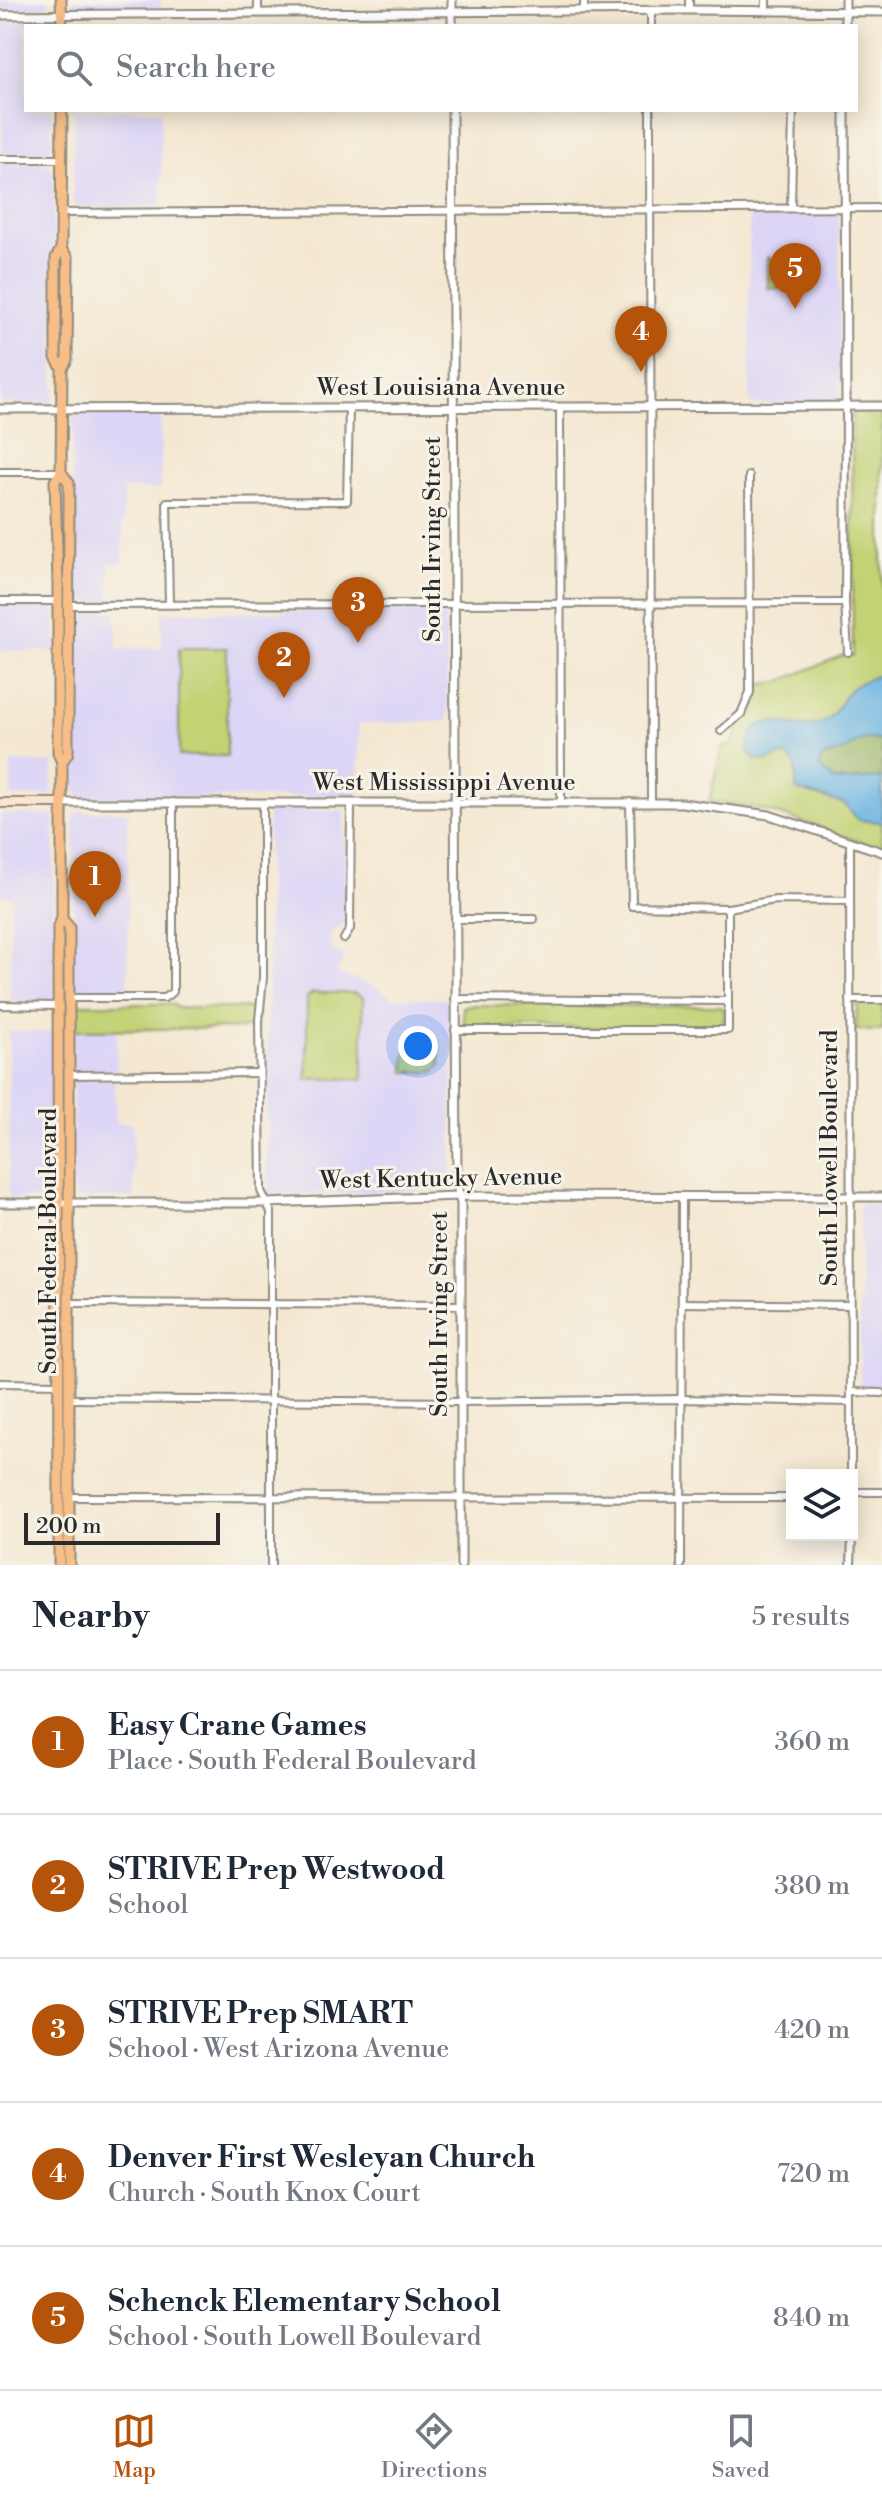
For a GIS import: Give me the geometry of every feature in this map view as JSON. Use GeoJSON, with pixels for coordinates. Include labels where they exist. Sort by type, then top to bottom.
{"type":"FeatureCollection","features":[{"type":"Feature","properties":{"kind":"main road"},"geometry":{"type":"LineString","coordinates":[[61,0],[62,20]]}},
{"type":"Feature","properties":{"kind":"main road","name":"South Federal Boulevard"},"geometry":{"type":"LineString","coordinates":[[59,1565],[58,927],[62,919],[62,762],[68,753],[62,603],[69,483],[61,472],[62,368],[56,358],[56,258],[61,249],[62,213],[62,112]]}},
{"type":"Feature","properties":{"kind":"main road","name":"West Mississippi Avenue"},"geometry":{"type":"LineString","coordinates":[[0,803],[62,803]]}},
{"type":"Feature","properties":{"kind":"main road","name":"South Federal Boulevard"},"geometry":{"type":"LineString","coordinates":[[62,919],[69,927],[69,1565]]}},
{"type":"Feature","properties":{"kind":"street"},"geometry":{"type":"LineString","coordinates":[[258,0],[258,13]]}},
{"type":"Feature","properties":{"kind":"street"},"geometry":{"type":"LineString","coordinates":[[452,0],[452,24]]}},
{"type":"Feature","properties":{"kind":"street"},"geometry":{"type":"LineString","coordinates":[[584,0],[584,11]]}},
{"type":"Feature","properties":{"kind":"street"},"geometry":{"type":"LineString","coordinates":[[689,0],[689,10]]}},
{"type":"Feature","properties":{"kind":"street"},"geometry":{"type":"LineString","coordinates":[[766,0],[766,10]]}},
{"type":"Feature","properties":{"kind":"street"},"geometry":{"type":"LineString","coordinates":[[845,0],[845,24]]}},
{"type":"Feature","properties":{"kind":"street"},"geometry":{"type":"LineString","coordinates":[[651,11],[651,24]]}},
{"type":"Feature","properties":{"kind":"street"},"geometry":{"type":"LineString","coordinates":[[0,15],[62,20],[258,13],[882,12]]}},
{"type":"Feature","properties":{"kind":"street","name":"South Irving Street"},"geometry":{"type":"LineString","coordinates":[[452,112],[455,1030],[461,1565]]}},
{"type":"Feature","properties":{"kind":"street"},"geometry":{"type":"LineString","coordinates":[[650,112],[651,802]]}},
{"type":"Feature","properties":{"kind":"street"},"geometry":{"type":"LineString","coordinates":[[791,208],[793,112]]}},
{"type":"Feature","properties":{"kind":"street"},"geometry":{"type":"LineString","coordinates":[[845,112],[845,603],[848,652]]}},
{"type":"Feature","properties":{"kind":"street"},"geometry":{"type":"LineString","coordinates":[[0,159],[62,159]]}},
{"type":"Feature","properties":{"kind":"street"},"geometry":{"type":"LineString","coordinates":[[62,213],[882,208]]}},
{"type":"Feature","properties":{"kind":"street","name":"West Louisiana Avenue"},"geometry":{"type":"LineString","coordinates":[[0,409],[882,406]]}},
{"type":"Feature","properties":{"kind":"street"},"geometry":{"type":"LineString","coordinates":[[560,407],[561,802]]}},
{"type":"Feature","properties":{"kind":"street"},"geometry":{"type":"LineString","coordinates":[[169,604],[167,502],[347,501],[349,408]]}},
{"type":"Feature","properties":{"kind":"street"},"geometry":{"type":"LineString","coordinates":[[0,472],[61,472]]}},
{"type":"Feature","properties":{"kind":"street"},"geometry":{"type":"LineString","coordinates":[[721,731],[741,714],[750,692],[749,476]]}},
{"type":"Feature","properties":{"kind":"street"},"geometry":{"type":"LineString","coordinates":[[0,601],[454,606],[845,603]]}},
{"type":"Feature","properties":{"kind":"street"},"geometry":{"type":"LineString","coordinates":[[69,998],[164,998],[170,995],[174,987],[173,802]]}},
{"type":"Feature","properties":{"kind":"street"},"geometry":{"type":"LineString","coordinates":[[630,802],[632,906],[728,908],[776,900],[850,901]]}},
{"type":"Feature","properties":{"kind":"street","name":"West Mississippi Avenue"},"geometry":{"type":"LineString","coordinates":[[62,803],[651,802],[711,805],[796,822],[882,852]]}},
{"type":"Feature","properties":{"kind":"street"},"geometry":{"type":"LineString","coordinates":[[344,939],[350,929],[351,803]]}},
{"type":"Feature","properties":{"kind":"street"},"geometry":{"type":"LineString","coordinates":[[263,804],[263,977],[259,1073],[261,1191],[271,1212],[271,1565]]}},
{"type":"Feature","properties":{"kind":"street","name":"South Lowell Boulevard"},"geometry":{"type":"LineString","coordinates":[[850,842],[851,1469]]}},
{"type":"Feature","properties":{"kind":"street"},"geometry":{"type":"LineString","coordinates":[[455,1030],[728,1030],[728,908]]}},
{"type":"Feature","properties":{"kind":"street"},"geometry":{"type":"LineString","coordinates":[[455,919],[534,919]]}},
{"type":"Feature","properties":{"kind":"street"},"geometry":{"type":"LineString","coordinates":[[455,999],[728,1001]]}},
{"type":"Feature","properties":{"kind":"street"},"geometry":{"type":"LineString","coordinates":[[850,1000],[882,1000]]}},
{"type":"Feature","properties":{"kind":"street"},"geometry":{"type":"LineString","coordinates":[[0,1005],[59,1006]]}},
{"type":"Feature","properties":{"kind":"street"},"geometry":{"type":"LineString","coordinates":[[69,1075],[259,1073]]}},
{"type":"Feature","properties":{"kind":"street","name":"West Kentucky Avenue"},"geometry":{"type":"LineString","coordinates":[[0,1203],[266,1203],[459,1196],[882,1197]]}},
{"type":"Feature","properties":{"kind":"street"},"geometry":{"type":"LineString","coordinates":[[681,1565],[682,1197]]}},
{"type":"Feature","properties":{"kind":"street"},"geometry":{"type":"LineString","coordinates":[[70,1303],[460,1305]]}},
{"type":"Feature","properties":{"kind":"street"},"geometry":{"type":"LineString","coordinates":[[682,1303],[850,1305]]}},
{"type":"Feature","properties":{"kind":"street"},"geometry":{"type":"LineString","coordinates":[[0,1383],[58,1384]]}},
{"type":"Feature","properties":{"kind":"street"},"geometry":{"type":"LineString","coordinates":[[851,1392],[882,1393]]}},
{"type":"Feature","properties":{"kind":"street"},"geometry":{"type":"LineString","coordinates":[[69,1399],[851,1402]]}},
{"type":"Feature","properties":{"kind":"street"},"geometry":{"type":"LineString","coordinates":[[858,1492],[882,1492]]}},
{"type":"Feature","properties":{"kind":"street"},"geometry":{"type":"LineString","coordinates":[[69,1497],[786,1498]]}},
{"type":"Feature","properties":{"kind":"street"},"geometry":{"type":"LineString","coordinates":[[851,1565],[852,1541]]}},
{"type":"Feature","properties":{"kind":"shaded area"},"geometry":{"type":"Polygon","coordinates":[[[0,0],[49,0],[48,6],[40,9],[0,9],[0,0]]]}},
{"type":"Feature","properties":{"kind":"shaded area"},"geometry":{"type":"Polygon","coordinates":[[[73,0],[161,0],[161,8],[82,8],[75,6],[73,0]]]}},
{"type":"Feature","properties":{"kind":"shaded area"},"geometry":{"type":"Polygon","coordinates":[[[0,22],[39,22],[45,24],[24,24],[24,112],[52,112],[52,146],[47,153],[3,154],[0,22]]]}},
{"type":"Feature","properties":{"kind":"shaded area"},"geometry":{"type":"Polygon","coordinates":[[[74,112],[161,112],[161,207],[76,207],[73,202],[74,112]]]}},
{"type":"Feature","properties":{"kind":"shaded area"},"geometry":{"type":"Polygon","coordinates":[[[0,163],[46,163],[53,173],[54,396],[52,402],[46,404],[0,404],[0,163]]]}},
{"type":"Feature","properties":{"kind":"shaded area"},"geometry":{"type":"Polygon","coordinates":[[[749,214],[839,215],[841,398],[837,404],[750,404],[749,214]]]}},
{"type":"Feature","properties":{"kind":"shaded area"},"geometry":{"type":"Polygon","coordinates":[[[81,412],[161,414],[161,489],[123,489],[123,563],[109,563],[110,602],[72,599],[73,415],[81,412]]]}},
{"type":"Feature","properties":{"kind":"shaded area"},"geometry":{"type":"Polygon","coordinates":[[[0,604],[54,604],[56,651],[0,651],[0,604]]]}},
{"type":"Feature","properties":{"kind":"shaded area"},"geometry":{"type":"Polygon","coordinates":[[[116,611],[117,649],[162,648],[162,612],[446,611],[448,721],[359,724],[358,797],[79,798],[76,791],[77,612],[116,611]]]}},
{"type":"Feature","properties":{"kind":"shaded area"},"geometry":{"type":"Polygon","coordinates":[[[11,762],[53,762],[49,796],[11,797],[11,762]]]}},
{"type":"Feature","properties":{"kind":"shaded area"},"geometry":{"type":"Polygon","coordinates":[[[278,807],[284,810],[344,811],[346,923],[333,931],[329,940],[333,951],[344,955],[338,973],[378,988],[392,998],[452,999],[452,1190],[267,1193],[268,811],[278,807]]]}},
{"type":"Feature","properties":{"kind":"shaded area"},"geometry":{"type":"Polygon","coordinates":[[[128,811],[128,994],[79,994],[74,989],[74,815],[79,812],[128,811]]]}},
{"type":"Feature","properties":{"kind":"shaded area"},"geometry":{"type":"Polygon","coordinates":[[[0,814],[54,815],[54,1000],[10,1001],[11,896],[0,895],[0,814]]]}},
{"type":"Feature","properties":{"kind":"shaded area"},"geometry":{"type":"Polygon","coordinates":[[[73,1030],[117,1030],[117,1070],[73,1070],[73,1030]]]}},
{"type":"Feature","properties":{"kind":"shaded area"},"geometry":{"type":"Polygon","coordinates":[[[9,1031],[55,1032],[54,1197],[49,1199],[9,1199],[9,1031]]]}},
{"type":"Feature","properties":{"kind":"shaded area"},"geometry":{"type":"Polygon","coordinates":[[[75,1080],[115,1080],[116,1123],[133,1123],[134,1197],[77,1198],[73,1192],[75,1080]]]}},
{"type":"Feature","properties":{"kind":"shaded area"},"geometry":{"type":"Polygon","coordinates":[[[860,1204],[882,1204],[882,1386],[860,1386],[860,1204]]]}},
{"type":"Feature","properties":{"kind":"green space"},"geometry":{"type":"Polygon","coordinates":[[[768,257],[784,267],[786,272],[781,288],[768,288],[768,257]]]}},
{"type":"Feature","properties":{"kind":"green space"},"geometry":{"type":"Polygon","coordinates":[[[856,412],[882,412],[882,848],[775,813],[709,802],[722,747],[731,746],[753,703],[757,685],[781,681],[843,655],[853,656],[852,415],[856,412]]]}},
{"type":"Feature","properties":{"kind":"green space"},"geometry":{"type":"Polygon","coordinates":[[[179,648],[227,648],[227,756],[179,756],[179,648]]]}},
{"type":"Feature","properties":{"kind":"green space"},"geometry":{"type":"Polygon","coordinates":[[[870,738],[882,741],[882,778],[835,781],[819,767],[821,758],[845,750],[856,741],[870,738]]]}},
{"type":"Feature","properties":{"kind":"green space"},"geometry":{"type":"Polygon","coordinates":[[[313,993],[355,993],[363,997],[363,1079],[307,1079],[307,997],[313,993]]]}},
{"type":"Feature","properties":{"kind":"green space"},"geometry":{"type":"Polygon","coordinates":[[[882,1003],[882,1031],[856,1030],[857,1004],[882,1003]]]}},
{"type":"Feature","properties":{"kind":"green space"},"geometry":{"type":"Polygon","coordinates":[[[73,1004],[255,1008],[256,1028],[73,1030],[73,1004]]]}},
{"type":"Feature","properties":{"kind":"green space"},"geometry":{"type":"Polygon","coordinates":[[[719,1006],[724,1010],[723,1028],[464,1028],[463,1007],[719,1006]]]}},
{"type":"Feature","properties":{"kind":"green space"},"geometry":{"type":"Polygon","coordinates":[[[421,1035],[439,1040],[440,1066],[434,1072],[405,1072],[408,1045],[421,1035]]]}},
{"type":"Feature","properties":{"kind":"water"},"geometry":{"type":"Polygon","coordinates":[[[882,676],[882,741],[859,741],[821,758],[819,767],[835,781],[882,778],[882,822],[858,820],[845,804],[796,790],[796,767],[789,757],[779,755],[770,761],[755,760],[748,751],[756,727],[773,722],[805,726],[822,723],[852,688],[882,676]]]}},
{"type":"Feature","properties":{"kind":"place","name":"Schenck Elementary School"},"geometry":{"type":"Point","coordinates":[795,309]}},
{"type":"Feature","properties":{"kind":"place","name":"Denver First Wesleyan Church"},"geometry":{"type":"Point","coordinates":[641,372]}},
{"type":"Feature","properties":{"kind":"place","name":"STRIVE Prep SMART"},"geometry":{"type":"Point","coordinates":[358,643]}},
{"type":"Feature","properties":{"kind":"place","name":"STRIVE Prep Westwood"},"geometry":{"type":"Point","coordinates":[284,698]}},
{"type":"Feature","properties":{"kind":"place","name":"Easy Crane Games"},"geometry":{"type":"Point","coordinates":[95,917]}}]}
